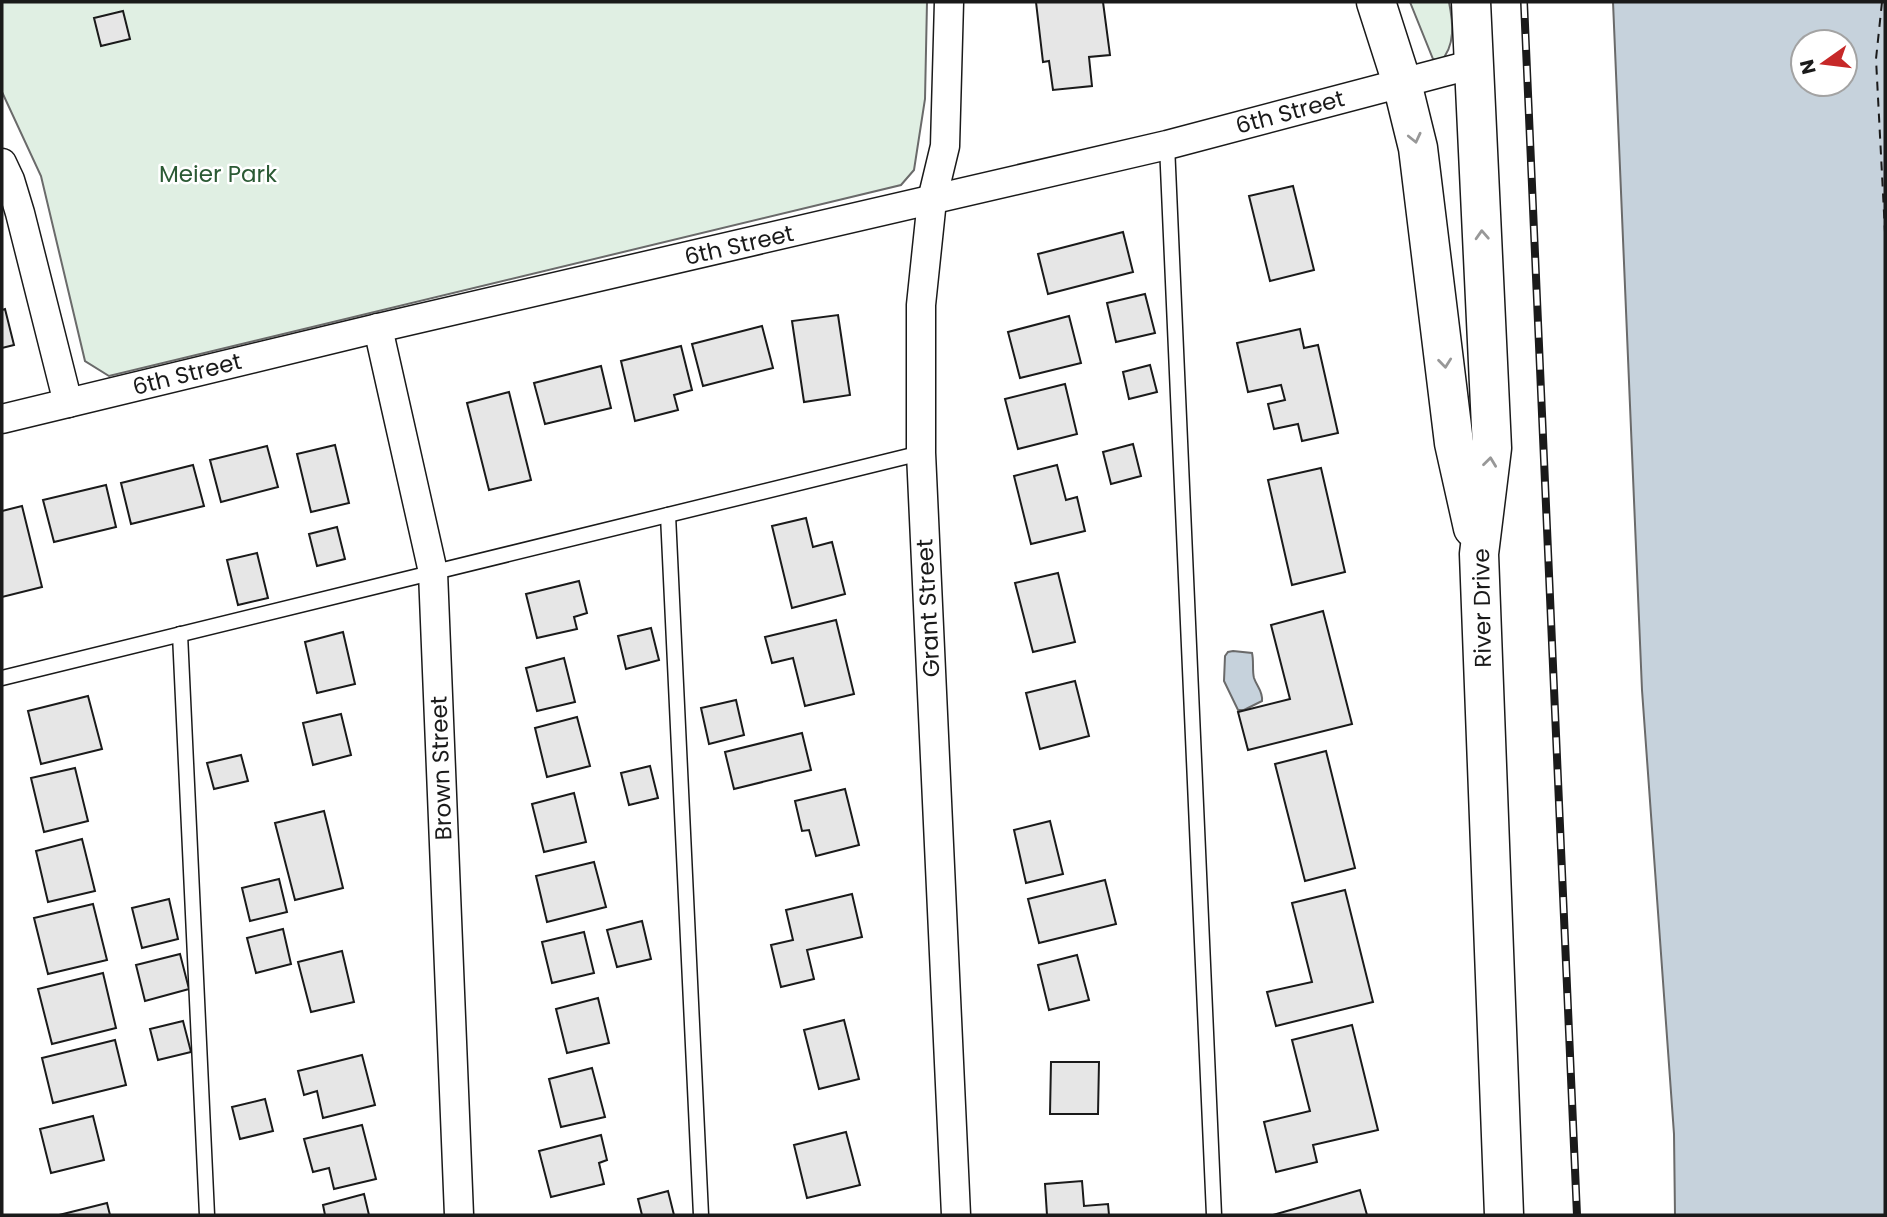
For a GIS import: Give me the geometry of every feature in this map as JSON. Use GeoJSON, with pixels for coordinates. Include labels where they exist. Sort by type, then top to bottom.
{"type":"FeatureCollection","features":[{"type":"Feature","properties":{"kind":"main road"},"geometry":{"type":"LineString","coordinates":[[1376,2],[1402,83],[1418,148],[1454,443],[1479,554]]}},
{"type":"Feature","properties":{"kind":"main road","name":"River Drive"},"geometry":{"type":"LineString","coordinates":[[1471,2],[1492,448],[1479,554],[1504,1215]]}},
{"type":"Feature","properties":{"kind":"street","name":"Grant Street"},"geometry":{"type":"LineString","coordinates":[[949,2],[945,146],[932,200],[921,305],[921,453],[956,1215]]}},
{"type":"Feature","properties":{"kind":"street","name":"6th Street"},"geometry":{"type":"LineString","coordinates":[[2,419],[378,328],[1167,145],[1474,64]]}},
{"type":"Feature","properties":{"kind":"street"},"geometry":{"type":"LineString","coordinates":[[5,175],[68,403]]}},
{"type":"Feature","properties":{"kind":"street","name":"Brown Street"},"geometry":{"type":"LineString","coordinates":[[378,328],[433,572],[459,1215]]}},
{"type":"Feature","properties":{"kind":"lane"},"geometry":{"type":"LineString","coordinates":[[1167,145],[1214,1215]]}},
{"type":"Feature","properties":{"kind":"lane"},"geometry":{"type":"LineString","coordinates":[[2,678],[921,453]]}},
{"type":"Feature","properties":{"kind":"lane"},"geometry":{"type":"LineString","coordinates":[[668,515],[701,1215]]}},
{"type":"Feature","properties":{"kind":"lane"},"geometry":{"type":"LineString","coordinates":[[180,634],[207,1215]]}},
{"type":"Feature","properties":{"kind":"green space","name":"Meier Park"},"geometry":{"type":"Polygon","coordinates":[[[2,2],[927,2],[925,99],[914,170],[901,185],[109,376],[85,361],[41,176],[2,92],[2,2]]]}},
{"type":"Feature","properties":{"kind":"green space"},"geometry":{"type":"Polygon","coordinates":[[[1410,2],[1449,2],[1451,41],[1440,62],[1433,59],[1410,2]]]}},
{"type":"Feature","properties":{"kind":"shaded area"},"geometry":{"type":"Polygon","coordinates":[[[1613,2],[1885,2],[1885,1215],[1675,1215],[1674,1134],[1642,690],[1613,2]]]}},
{"type":"Feature","properties":{"kind":"shaded area"},"geometry":{"type":"Polygon","coordinates":[[[1233,651],[1252,653],[1254,678],[1262,694],[1262,701],[1244,710],[1238,710],[1224,681],[1225,656],[1233,651]]]}},
{"type":"Feature","properties":{"kind":"building"},"geometry":{"type":"Polygon","coordinates":[[[1036,2],[1103,2],[1110,55],[1089,57],[1092,86],[1053,90],[1049,61],[1043,62],[1036,2]]]}},
{"type":"Feature","properties":{"kind":"building"},"geometry":{"type":"Polygon","coordinates":[[[123,11],[130,39],[101,46],[94,18],[123,11]]]}},
{"type":"Feature","properties":{"kind":"building"},"geometry":{"type":"Polygon","coordinates":[[[1293,186],[1314,270],[1270,281],[1249,196],[1293,186]]]}},
{"type":"Feature","properties":{"kind":"building"},"geometry":{"type":"Polygon","coordinates":[[[1123,232],[1133,272],[1048,294],[1038,254],[1123,232]]]}},
{"type":"Feature","properties":{"kind":"building"},"geometry":{"type":"Polygon","coordinates":[[[1145,294],[1155,333],[1116,342],[1107,303],[1145,294]]]}},
{"type":"Feature","properties":{"kind":"building"},"geometry":{"type":"Polygon","coordinates":[[[5,309],[14,345],[2,348],[2,310],[5,309]]]}},
{"type":"Feature","properties":{"kind":"building"},"geometry":{"type":"Polygon","coordinates":[[[838,315],[850,395],[804,402],[792,321],[838,315]]]}},
{"type":"Feature","properties":{"kind":"building"},"geometry":{"type":"Polygon","coordinates":[[[1069,316],[1081,363],[1020,378],[1008,332],[1069,316]]]}},
{"type":"Feature","properties":{"kind":"building"},"geometry":{"type":"Polygon","coordinates":[[[762,326],[773,368],[703,386],[692,344],[762,326]]]}},
{"type":"Feature","properties":{"kind":"building"},"geometry":{"type":"Polygon","coordinates":[[[1300,329],[1304,348],[1318,345],[1338,433],[1302,441],[1298,424],[1274,429],[1268,404],[1285,400],[1281,385],[1248,392],[1237,343],[1300,329]]]}},
{"type":"Feature","properties":{"kind":"building"},"geometry":{"type":"Polygon","coordinates":[[[681,346],[692,390],[674,395],[678,410],[635,421],[621,361],[681,346]]]}},
{"type":"Feature","properties":{"kind":"building"},"geometry":{"type":"Polygon","coordinates":[[[1150,365],[1157,392],[1129,399],[1123,372],[1150,365]]]}},
{"type":"Feature","properties":{"kind":"building"},"geometry":{"type":"Polygon","coordinates":[[[601,366],[611,408],[545,424],[534,383],[601,366]]]}},
{"type":"Feature","properties":{"kind":"building"},"geometry":{"type":"Polygon","coordinates":[[[1065,384],[1077,434],[1018,449],[1005,399],[1065,384]]]}},
{"type":"Feature","properties":{"kind":"building"},"geometry":{"type":"Polygon","coordinates":[[[509,392],[531,480],[489,490],[467,403],[509,392]]]}},
{"type":"Feature","properties":{"kind":"building"},"geometry":{"type":"Polygon","coordinates":[[[1133,444],[1141,476],[1111,484],[1103,452],[1133,444]]]}},
{"type":"Feature","properties":{"kind":"building"},"geometry":{"type":"Polygon","coordinates":[[[335,445],[349,503],[311,512],[297,454],[335,445]]]}},
{"type":"Feature","properties":{"kind":"building"},"geometry":{"type":"Polygon","coordinates":[[[267,446],[278,487],[221,502],[210,460],[267,446]]]}},
{"type":"Feature","properties":{"kind":"building"},"geometry":{"type":"Polygon","coordinates":[[[193,465],[204,506],[131,524],[121,483],[193,465]]]}},
{"type":"Feature","properties":{"kind":"building"},"geometry":{"type":"Polygon","coordinates":[[[1057,465],[1066,500],[1077,497],[1085,531],[1031,544],[1014,476],[1057,465]]]}},
{"type":"Feature","properties":{"kind":"building"},"geometry":{"type":"Polygon","coordinates":[[[1321,468],[1345,572],[1292,585],[1268,480],[1321,468]]]}},
{"type":"Feature","properties":{"kind":"building"},"geometry":{"type":"Polygon","coordinates":[[[106,485],[116,527],[54,542],[43,500],[106,485]]]}},
{"type":"Feature","properties":{"kind":"building"},"geometry":{"type":"Polygon","coordinates":[[[22,506],[42,587],[2,597],[2,511],[22,506]]]}},
{"type":"Feature","properties":{"kind":"building"},"geometry":{"type":"Polygon","coordinates":[[[806,518],[813,547],[832,542],[845,594],[792,608],[772,526],[806,518]]]}},
{"type":"Feature","properties":{"kind":"building"},"geometry":{"type":"Polygon","coordinates":[[[337,527],[345,559],[317,566],[309,534],[337,527]]]}},
{"type":"Feature","properties":{"kind":"building"},"geometry":{"type":"Polygon","coordinates":[[[257,553],[268,598],[238,605],[227,560],[257,553]]]}},
{"type":"Feature","properties":{"kind":"building"},"geometry":{"type":"Polygon","coordinates":[[[1058,573],[1075,642],[1033,652],[1015,583],[1058,573]]]}},
{"type":"Feature","properties":{"kind":"building"},"geometry":{"type":"Polygon","coordinates":[[[579,581],[587,613],[574,617],[577,629],[537,638],[526,594],[579,581]]]}},
{"type":"Feature","properties":{"kind":"building"},"geometry":{"type":"Polygon","coordinates":[[[1323,611],[1352,724],[1248,750],[1238,712],[1290,699],[1271,625],[1323,611]]]}},
{"type":"Feature","properties":{"kind":"building"},"geometry":{"type":"Polygon","coordinates":[[[836,620],[854,694],[805,706],[793,658],[772,663],[765,637],[836,620]]]}},
{"type":"Feature","properties":{"kind":"building"},"geometry":{"type":"Polygon","coordinates":[[[651,628],[659,660],[626,669],[618,636],[651,628]]]}},
{"type":"Feature","properties":{"kind":"building"},"geometry":{"type":"Polygon","coordinates":[[[343,632],[355,684],[317,693],[305,642],[343,632]]]}},
{"type":"Feature","properties":{"kind":"building"},"geometry":{"type":"Polygon","coordinates":[[[564,658],[575,702],[537,711],[526,668],[564,658]]]}},
{"type":"Feature","properties":{"kind":"building"},"geometry":{"type":"Polygon","coordinates":[[[1075,681],[1089,736],[1040,749],[1026,693],[1075,681]]]}},
{"type":"Feature","properties":{"kind":"building"},"geometry":{"type":"Polygon","coordinates":[[[88,696],[102,749],[41,764],[28,711],[88,696]]]}},
{"type":"Feature","properties":{"kind":"building"},"geometry":{"type":"Polygon","coordinates":[[[736,700],[744,735],[709,744],[701,708],[736,700]]]}},
{"type":"Feature","properties":{"kind":"building"},"geometry":{"type":"Polygon","coordinates":[[[341,714],[351,755],[313,765],[303,723],[341,714]]]}},
{"type":"Feature","properties":{"kind":"building"},"geometry":{"type":"Polygon","coordinates":[[[577,717],[590,766],[547,777],[535,728],[577,717]]]}},
{"type":"Feature","properties":{"kind":"building"},"geometry":{"type":"Polygon","coordinates":[[[802,733],[811,770],[734,789],[725,752],[802,733]]]}},
{"type":"Feature","properties":{"kind":"building"},"geometry":{"type":"Polygon","coordinates":[[[1326,751],[1355,868],[1305,881],[1275,764],[1326,751]]]}},
{"type":"Feature","properties":{"kind":"building"},"geometry":{"type":"Polygon","coordinates":[[[241,755],[248,781],[214,789],[207,763],[241,755]]]}},
{"type":"Feature","properties":{"kind":"building"},"geometry":{"type":"Polygon","coordinates":[[[650,766],[658,798],[629,805],[621,773],[650,766]]]}},
{"type":"Feature","properties":{"kind":"building"},"geometry":{"type":"Polygon","coordinates":[[[75,768],[88,821],[44,832],[31,778],[75,768]]]}},
{"type":"Feature","properties":{"kind":"building"},"geometry":{"type":"Polygon","coordinates":[[[845,789],[859,845],[816,856],[809,830],[802,831],[795,801],[845,789]]]}},
{"type":"Feature","properties":{"kind":"building"},"geometry":{"type":"Polygon","coordinates":[[[574,793],[586,842],[544,852],[532,804],[574,793]]]}},
{"type":"Feature","properties":{"kind":"building"},"geometry":{"type":"Polygon","coordinates":[[[324,811],[343,888],[295,900],[275,823],[324,811]]]}},
{"type":"Feature","properties":{"kind":"building"},"geometry":{"type":"Polygon","coordinates":[[[1050,821],[1063,874],[1026,883],[1014,830],[1050,821]]]}},
{"type":"Feature","properties":{"kind":"building"},"geometry":{"type":"Polygon","coordinates":[[[82,839],[95,891],[48,902],[36,851],[82,839]]]}},
{"type":"Feature","properties":{"kind":"building"},"geometry":{"type":"Polygon","coordinates":[[[594,862],[606,907],[547,922],[536,876],[594,862]]]}},
{"type":"Feature","properties":{"kind":"building"},"geometry":{"type":"Polygon","coordinates":[[[279,879],[287,912],[250,921],[242,888],[279,879]]]}},
{"type":"Feature","properties":{"kind":"building"},"geometry":{"type":"Polygon","coordinates":[[[1105,880],[1116,924],[1039,943],[1028,899],[1105,880]]]}},
{"type":"Feature","properties":{"kind":"building"},"geometry":{"type":"Polygon","coordinates":[[[1345,890],[1373,1002],[1276,1026],[1267,992],[1312,982],[1292,903],[1345,890]]]}},
{"type":"Feature","properties":{"kind":"building"},"geometry":{"type":"Polygon","coordinates":[[[852,894],[862,937],[807,950],[814,979],[781,987],[771,945],[793,940],[786,910],[852,894]]]}},
{"type":"Feature","properties":{"kind":"building"},"geometry":{"type":"Polygon","coordinates":[[[169,899],[178,939],[142,948],[132,908],[169,899]]]}},
{"type":"Feature","properties":{"kind":"building"},"geometry":{"type":"Polygon","coordinates":[[[93,904],[107,960],[48,974],[34,918],[93,904]]]}},
{"type":"Feature","properties":{"kind":"building"},"geometry":{"type":"Polygon","coordinates":[[[642,921],[651,959],[617,967],[607,930],[642,921]]]}},
{"type":"Feature","properties":{"kind":"building"},"geometry":{"type":"Polygon","coordinates":[[[283,929],[291,964],[256,973],[247,938],[283,929]]]}},
{"type":"Feature","properties":{"kind":"building"},"geometry":{"type":"Polygon","coordinates":[[[584,932],[594,973],[552,983],[542,942],[584,932]]]}},
{"type":"Feature","properties":{"kind":"building"},"geometry":{"type":"Polygon","coordinates":[[[342,951],[354,1002],[311,1012],[298,962],[342,951]]]}},
{"type":"Feature","properties":{"kind":"building"},"geometry":{"type":"Polygon","coordinates":[[[180,954],[189,989],[145,1001],[136,965],[180,954]]]}},
{"type":"Feature","properties":{"kind":"building"},"geometry":{"type":"Polygon","coordinates":[[[1077,955],[1089,1000],[1049,1010],[1038,965],[1077,955]]]}},
{"type":"Feature","properties":{"kind":"building"},"geometry":{"type":"Polygon","coordinates":[[[103,973],[116,1028],[52,1044],[38,989],[103,973]]]}},
{"type":"Feature","properties":{"kind":"building"},"geometry":{"type":"Polygon","coordinates":[[[598,998],[609,1043],[567,1053],[556,1009],[598,998]]]}},
{"type":"Feature","properties":{"kind":"building"},"geometry":{"type":"Polygon","coordinates":[[[844,1020],[859,1079],[819,1089],[804,1030],[844,1020]]]}},
{"type":"Feature","properties":{"kind":"building"},"geometry":{"type":"Polygon","coordinates":[[[183,1021],[191,1052],[158,1060],[150,1029],[183,1021]]]}},
{"type":"Feature","properties":{"kind":"building"},"geometry":{"type":"Polygon","coordinates":[[[1352,1025],[1378,1130],[1313,1145],[1317,1162],[1276,1172],[1264,1122],[1310,1111],[1292,1040],[1352,1025]]]}},
{"type":"Feature","properties":{"kind":"building"},"geometry":{"type":"Polygon","coordinates":[[[115,1040],[126,1085],[53,1103],[42,1058],[115,1040]]]}},
{"type":"Feature","properties":{"kind":"building"},"geometry":{"type":"Polygon","coordinates":[[[362,1055],[375,1105],[323,1118],[317,1091],[304,1095],[298,1071],[362,1055]]]}},
{"type":"Feature","properties":{"kind":"building"},"geometry":{"type":"Polygon","coordinates":[[[1051,1062],[1099,1062],[1098,1114],[1050,1114],[1051,1062]]]}},
{"type":"Feature","properties":{"kind":"building"},"geometry":{"type":"Polygon","coordinates":[[[592,1068],[605,1117],[561,1127],[549,1079],[592,1068]]]}},
{"type":"Feature","properties":{"kind":"building"},"geometry":{"type":"Polygon","coordinates":[[[265,1099],[273,1131],[240,1139],[232,1107],[265,1099]]]}},
{"type":"Feature","properties":{"kind":"building"},"geometry":{"type":"Polygon","coordinates":[[[93,1116],[104,1160],[51,1173],[40,1129],[93,1116]]]}},
{"type":"Feature","properties":{"kind":"building"},"geometry":{"type":"Polygon","coordinates":[[[362,1125],[376,1179],[334,1189],[329,1168],[313,1172],[304,1139],[362,1125]]]}},
{"type":"Feature","properties":{"kind":"building"},"geometry":{"type":"Polygon","coordinates":[[[846,1132],[860,1185],[807,1198],[794,1145],[846,1132]]]}},
{"type":"Feature","properties":{"kind":"building"},"geometry":{"type":"Polygon","coordinates":[[[601,1135],[607,1160],[599,1163],[604,1184],[551,1197],[539,1151],[601,1135]]]}},
{"type":"Feature","properties":{"kind":"building"},"geometry":{"type":"Polygon","coordinates":[[[1082,1181],[1084,1206],[1108,1204],[1109,1215],[1047,1215],[1045,1184],[1082,1181]]]}},
{"type":"Feature","properties":{"kind":"building"},"geometry":{"type":"Polygon","coordinates":[[[1360,1190],[1367,1215],[1273,1215],[1360,1190]]]}},
{"type":"Feature","properties":{"kind":"building"},"geometry":{"type":"Polygon","coordinates":[[[668,1191],[674,1215],[642,1215],[638,1199],[668,1191]]]}},
{"type":"Feature","properties":{"kind":"building"},"geometry":{"type":"Polygon","coordinates":[[[364,1194],[369,1215],[325,1215],[323,1205],[364,1194]]]}},
{"type":"Feature","properties":{"kind":"building"},"geometry":{"type":"Polygon","coordinates":[[[107,1203],[110,1215],[59,1215],[107,1203]]]}},
{"type":"Feature","properties":{"kind":"ferry route"},"geometry":{"type":"LineString","coordinates":[[1882,2],[1876,59],[1885,232]]}},
{"type":"Feature","properties":{"kind":"railway"},"geometry":{"type":"LineString","coordinates":[[1524,2],[1577,1215]]}}]}
